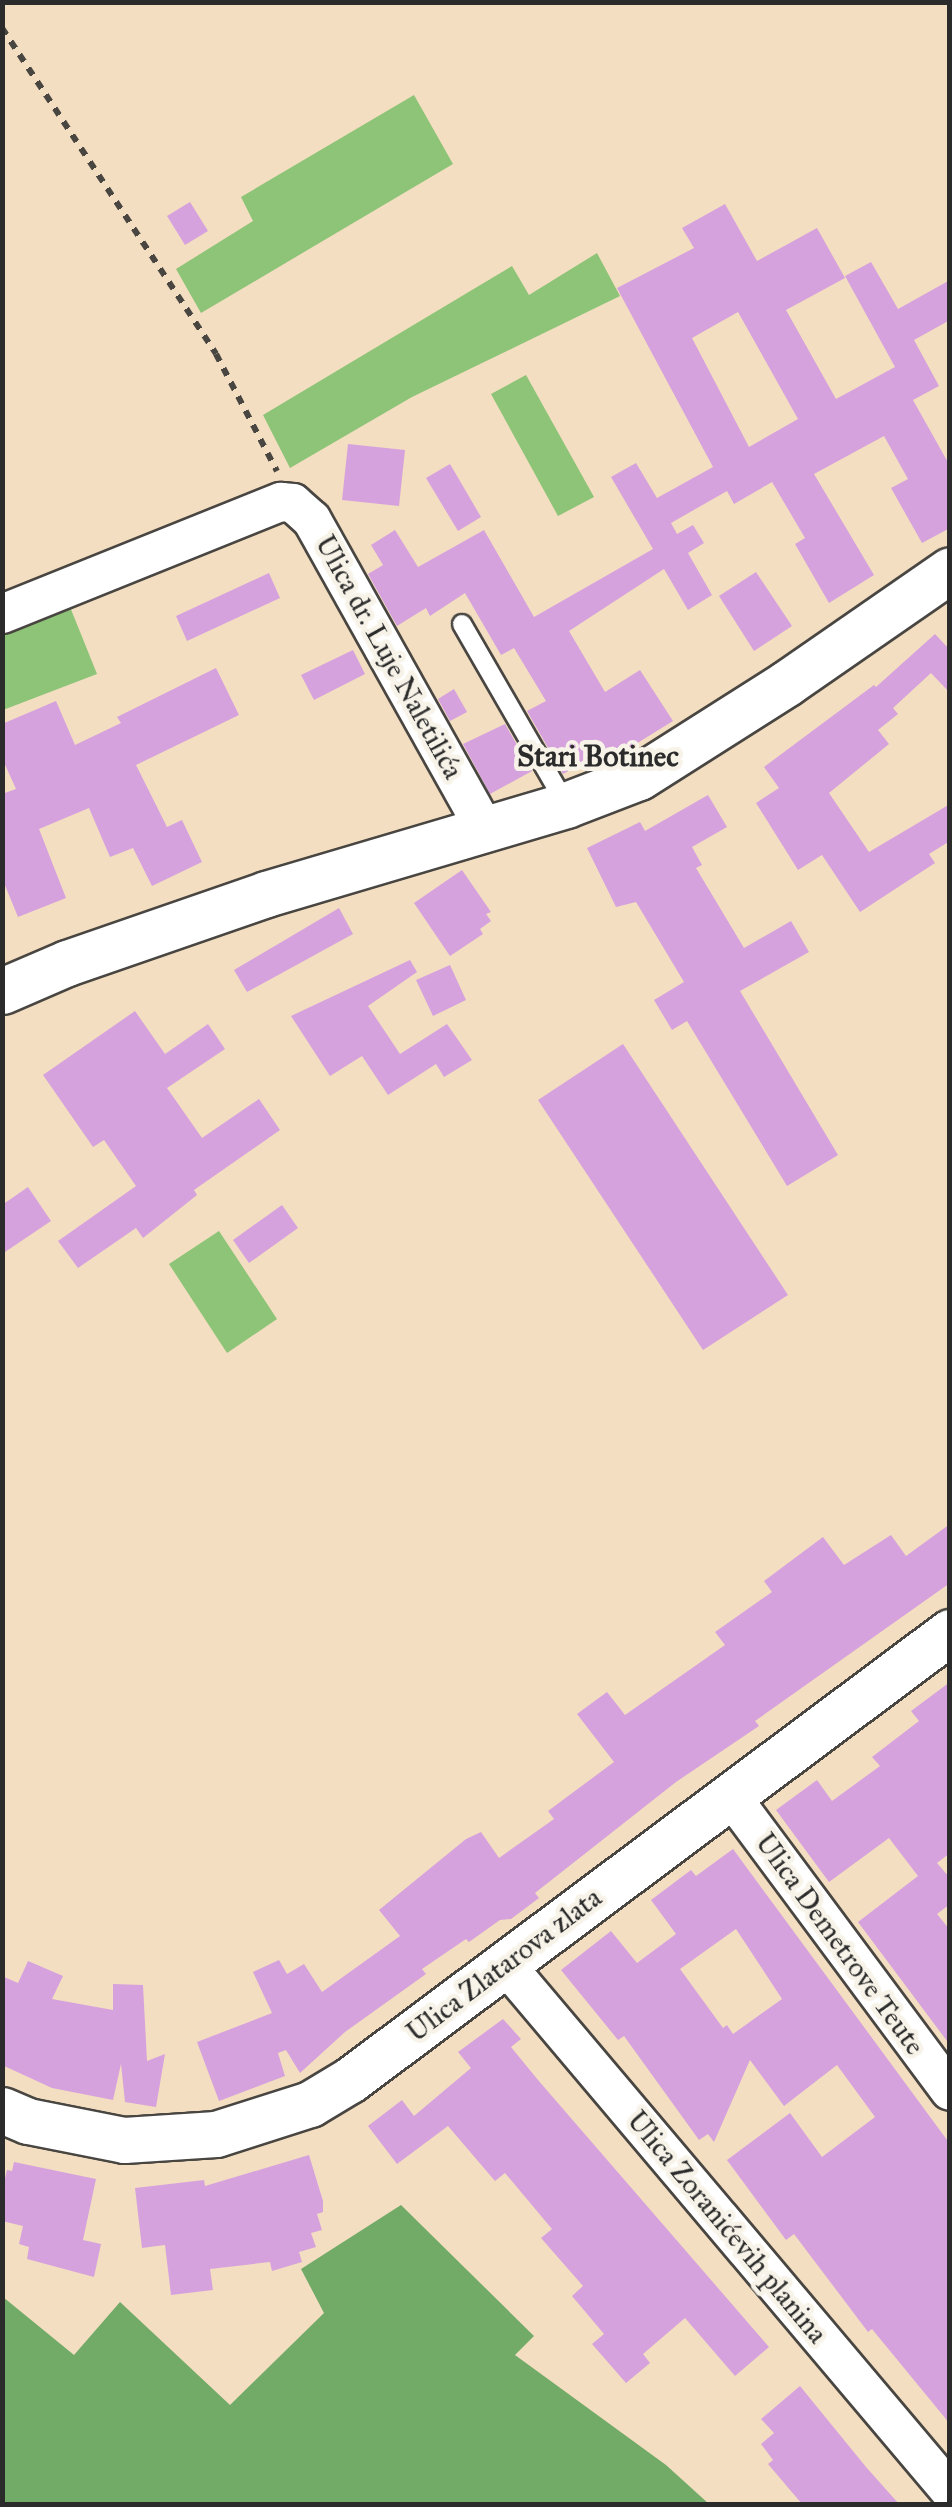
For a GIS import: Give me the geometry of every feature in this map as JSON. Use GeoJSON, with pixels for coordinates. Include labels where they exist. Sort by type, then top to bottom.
{"type":"FeatureCollection","features":[{"type":"Feature","properties":{"kind":"street"},"geometry":{"type":"LineString","coordinates":[[2,614],[280,502]]}},
{"type":"Feature","properties":{"kind":"street","name":"Ulica dr. Luje Naletilića"},"geometry":{"type":"LineString","coordinates":[[280,502],[302,508],[312,520],[484,828]]}},
{"type":"Feature","properties":{"kind":"street"},"geometry":{"type":"LineString","coordinates":[[2,991],[66,963],[249,900],[566,805],[639,777],[676,756],[950,570]]}},
{"type":"Feature","properties":{"kind":"street","name":"Ulica Zlatarova zlata"},"geometry":{"type":"LineString","coordinates":[[2,2110],[43,2125],[124,2140],[216,2134],[310,2104],[350,2080],[950,1632]]}},
{"type":"Feature","properties":{"kind":"street","name":"Ulica Demetrove Teute"},"geometry":{"type":"LineString","coordinates":[[731,1796],[950,2091]]}},
{"type":"Feature","properties":{"kind":"street","name":"Ulica Zoranićevih planina"},"geometry":{"type":"LineString","coordinates":[[505,1964],[950,2490]]}},
{"type":"Feature","properties":{"kind":"lane"},"geometry":{"type":"LineString","coordinates":[[462,624],[566,805]]}},
{"type":"Feature","properties":{"kind":"path"},"geometry":{"type":"LineString","coordinates":[[2,28],[216,354],[273,459],[280,502]]}},
{"type":"Feature","properties":{"kind":"green space"},"geometry":{"type":"Polygon","coordinates":[[[414,95],[453,164],[201,313],[176,269],[253,221],[241,197],[414,95]]]}},
{"type":"Feature","properties":{"kind":"green space"},"geometry":{"type":"Polygon","coordinates":[[[597,253],[620,296],[412,397],[290,468],[263,415],[512,266],[529,295],[597,253]]]}},
{"type":"Feature","properties":{"kind":"green space"},"geometry":{"type":"Polygon","coordinates":[[[526,375],[594,497],[558,516],[491,394],[526,375]]]}},
{"type":"Feature","properties":{"kind":"green space"},"geometry":{"type":"Polygon","coordinates":[[[68,602],[97,674],[3,710],[3,627],[68,602]]]}},
{"type":"Feature","properties":{"kind":"green space"},"geometry":{"type":"Polygon","coordinates":[[[219,1231],[277,1319],[227,1353],[169,1264],[219,1231]]]}},
{"type":"Feature","properties":{"kind":"green space"},"geometry":{"type":"Polygon","coordinates":[[[401,2205],[534,2336],[515,2355],[666,2465],[709,2504],[3,2504],[3,2297],[74,2355],[120,2302],[230,2405],[324,2313],[301,2269],[401,2205]]]}},
{"type":"Feature","properties":{"kind":"building"},"geometry":{"type":"Polygon","coordinates":[[[190,202],[208,231],[185,245],[167,216],[190,202]]]}},
{"type":"Feature","properties":{"kind":"building"},"geometry":{"type":"Polygon","coordinates":[[[725,204],[757,261],[817,228],[845,278],[786,310],[836,399],[895,367],[845,276],[871,262],[898,309],[950,280],[950,320],[914,340],[939,386],[913,400],[950,466],[950,528],[922,543],[891,488],[908,479],[884,436],[814,474],[874,575],[829,603],[795,544],[805,538],[772,482],[734,504],[727,491],[671,523],[677,534],[693,525],[704,543],[688,553],[712,595],[688,610],[664,569],[569,631],[605,692],[640,670],[673,721],[618,755],[613,746],[563,774],[527,711],[546,701],[514,648],[501,655],[465,593],[430,616],[426,608],[397,626],[368,574],[383,565],[371,545],[395,530],[418,567],[484,530],[534,617],[653,549],[611,477],[636,463],[657,498],[713,467],[617,288],[694,248],[682,228],[725,204]],[[738,312],[692,338],[749,447],[798,419],[738,312]]]}},
{"type":"Feature","properties":{"kind":"building"},"geometry":{"type":"Polygon","coordinates":[[[348,444],[405,450],[399,506],[342,500],[348,444]]]}},
{"type":"Feature","properties":{"kind":"building"},"geometry":{"type":"Polygon","coordinates":[[[450,464],[481,517],[458,531],[426,478],[450,464]]]}},
{"type":"Feature","properties":{"kind":"building"},"geometry":{"type":"Polygon","coordinates":[[[756,572],[792,626],[754,651],[719,596],[756,572]]]}},
{"type":"Feature","properties":{"kind":"building"},"geometry":{"type":"Polygon","coordinates":[[[269,573],[280,598],[187,641],[176,616],[269,573]]]}},
{"type":"Feature","properties":{"kind":"building"},"geometry":{"type":"Polygon","coordinates":[[[935,634],[950,650],[950,693],[931,673],[893,708],[898,714],[878,730],[889,744],[829,793],[869,852],[950,804],[950,841],[929,854],[935,863],[860,912],[822,855],[798,870],[756,803],[779,788],[764,767],[876,687],[935,634]]]}},
{"type":"Feature","properties":{"kind":"building"},"geometry":{"type":"Polygon","coordinates":[[[353,650],[365,674],[314,700],[301,675],[353,650]]]}},
{"type":"Feature","properties":{"kind":"building"},"geometry":{"type":"Polygon","coordinates":[[[216,668],[239,715],[136,765],[167,827],[182,820],[202,862],[152,886],[133,848],[110,857],[89,808],[39,829],[66,898],[18,917],[2,878],[2,794],[16,789],[2,758],[2,724],[56,701],[75,745],[121,723],[117,717],[216,668]]]}},
{"type":"Feature","properties":{"kind":"building"},"geometry":{"type":"Polygon","coordinates":[[[454,689],[467,712],[450,721],[438,699],[454,689]]]}},
{"type":"Feature","properties":{"kind":"building"},"geometry":{"type":"Polygon","coordinates":[[[505,724],[532,771],[490,794],[463,744],[505,724]]]}},
{"type":"Feature","properties":{"kind":"building"},"geometry":{"type":"Polygon","coordinates":[[[708,795],[727,827],[692,847],[702,865],[696,868],[744,948],[791,921],[809,952],[740,991],[838,1155],[787,1186],[687,1021],[672,1030],[654,1000],[684,982],[636,902],[616,907],[587,848],[640,822],[645,831],[708,795]]]}},
{"type":"Feature","properties":{"kind":"building"},"geometry":{"type":"Polygon","coordinates":[[[462,870],[491,912],[486,914],[491,921],[480,929],[483,934],[450,956],[414,903],[462,870]]]}},
{"type":"Feature","properties":{"kind":"building"},"geometry":{"type":"Polygon","coordinates":[[[339,908],[353,934],[247,992],[234,970],[339,908]]]}},
{"type":"Feature","properties":{"kind":"building"},"geometry":{"type":"Polygon","coordinates":[[[410,960],[417,972],[368,1006],[400,1054],[447,1024],[472,1060],[444,1077],[436,1064],[388,1095],[362,1056],[330,1076],[291,1016],[410,960]]]}},
{"type":"Feature","properties":{"kind":"building"},"geometry":{"type":"Polygon","coordinates":[[[450,965],[466,1000],[433,1016],[416,980],[450,965]]]}},
{"type":"Feature","properties":{"kind":"building"},"geometry":{"type":"Polygon","coordinates":[[[135,1011],[165,1054],[208,1024],[225,1049],[167,1088],[202,1138],[259,1099],[280,1130],[194,1190],[197,1195],[143,1238],[136,1228],[78,1268],[58,1241],[136,1186],[104,1140],[93,1147],[43,1075],[135,1011]]]}},
{"type":"Feature","properties":{"kind":"building"},"geometry":{"type":"Polygon","coordinates":[[[623,1044],[788,1295],[703,1350],[538,1100],[623,1044]]]}},
{"type":"Feature","properties":{"kind":"building"},"geometry":{"type":"Polygon","coordinates":[[[28,1187],[51,1221],[2,1254],[2,1205],[28,1187]]]}},
{"type":"Feature","properties":{"kind":"building"},"geometry":{"type":"Polygon","coordinates":[[[282,1205],[298,1228],[249,1263],[233,1240],[282,1205]]]}},
{"type":"Feature","properties":{"kind":"building"},"geometry":{"type":"Polygon","coordinates":[[[950,1524],[950,1583],[755,1721],[759,1726],[676,1782],[535,1893],[539,1898],[511,1919],[500,1920],[469,1942],[466,1939],[422,1969],[426,1974],[345,2032],[300,2073],[286,2050],[278,2053],[285,2076],[219,2101],[197,2042],[272,2013],[253,1972],[279,1960],[287,1974],[304,1964],[322,1992],[400,1936],[379,1910],[466,1839],[481,1832],[499,1858],[554,1819],[548,1811],[614,1762],[577,1714],[607,1692],[625,1715],[725,1645],[715,1632],[772,1592],[764,1581],[823,1537],[844,1565],[891,1535],[906,1556],[950,1524]]]}},
{"type":"Feature","properties":{"kind":"building"},"geometry":{"type":"Polygon","coordinates":[[[950,1682],[950,1853],[937,1863],[950,1878],[950,1904],[937,1914],[950,1930],[950,2045],[858,1922],[918,1876],[889,1838],[829,1882],[776,1810],[817,1780],[832,1801],[880,1766],[872,1757],[919,1721],[911,1711],[950,1682]]]}},
{"type":"Feature","properties":{"kind":"building"},"geometry":{"type":"Polygon","coordinates":[[[733,1849],[950,2144],[950,2424],[872,2329],[868,2332],[794,2234],[786,2240],[727,2160],[790,2113],[822,2157],[875,2117],[837,2065],[784,2106],[750,2060],[714,2142],[708,2134],[699,2140],[624,2036],[618,2040],[561,1970],[611,1931],[637,1963],[676,1934],[651,1900],[691,1870],[696,1876],[733,1849]],[[736,1929],[680,1969],[723,2028],[727,2025],[733,2034],[782,1999],[736,1929]]]}},
{"type":"Feature","properties":{"kind":"building"},"geometry":{"type":"Polygon","coordinates":[[[28,1961],[63,1976],[52,1999],[113,2010],[113,1984],[143,1985],[147,2061],[165,2054],[156,2107],[125,2102],[121,2064],[113,2100],[52,2088],[2,2065],[2,1976],[18,1983],[28,1961]]]}},
{"type":"Feature","properties":{"kind":"building"},"geometry":{"type":"Polygon","coordinates":[[[503,2019],[521,2039],[511,2047],[769,2347],[735,2376],[685,2318],[643,2354],[650,2363],[626,2383],[592,2344],[604,2334],[572,2296],[583,2286],[541,2238],[552,2229],[505,2173],[495,2181],[448,2126],[397,2164],[368,2126],[402,2100],[414,2116],[471,2068],[458,2052],[503,2019]]]}},
{"type":"Feature","properties":{"kind":"building"},"geometry":{"type":"Polygon","coordinates":[[[309,2155],[323,2201],[323,2212],[317,2214],[322,2230],[311,2233],[316,2247],[299,2252],[302,2262],[272,2271],[270,2262],[210,2269],[213,2290],[171,2295],[165,2245],[142,2248],[135,2188],[204,2180],[205,2186],[309,2155]]]}},
{"type":"Feature","properties":{"kind":"building"},"geometry":{"type":"Polygon","coordinates":[[[14,2162],[96,2179],[83,2240],[101,2244],[94,2277],[27,2259],[29,2247],[19,2244],[23,2226],[2,2221],[2,2192],[7,2170],[12,2171],[14,2162]]]}},
{"type":"Feature","properties":{"kind":"building"},"geometry":{"type":"Polygon","coordinates":[[[800,2386],[899,2504],[802,2504],[768,2464],[773,2460],[761,2444],[774,2433],[761,2419],[800,2386]]]}},
{"type":"Feature","properties":{"kind":"district","name":"Stari Botinec"},"geometry":{"type":"Point","coordinates":[598,756]}}]}
